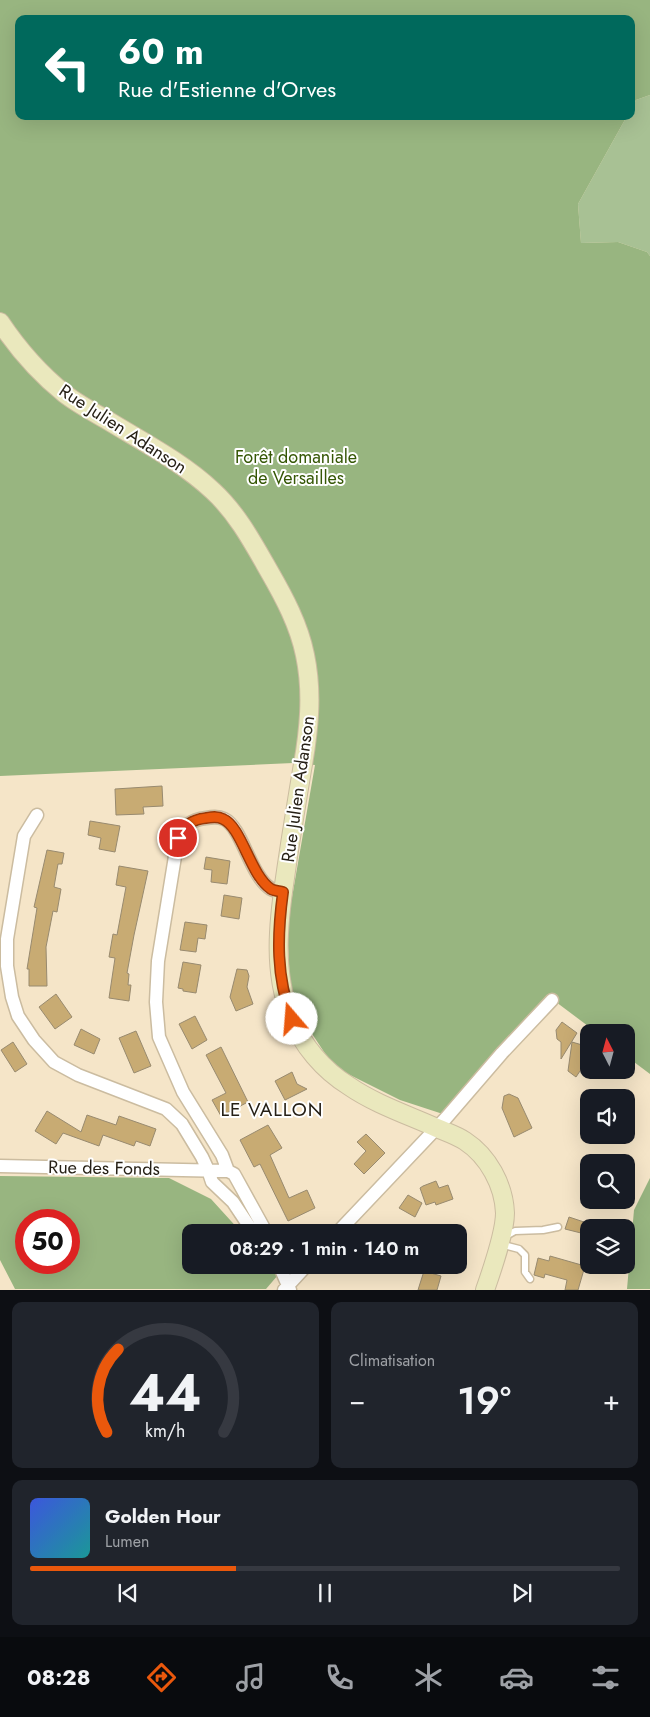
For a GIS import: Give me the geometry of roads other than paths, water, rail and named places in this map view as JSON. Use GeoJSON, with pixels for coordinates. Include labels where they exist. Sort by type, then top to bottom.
{"type":"FeatureCollection","features":[{"type":"Feature","properties":{"kind":"main road","name":"Rue Julien Adanson"},"geometry":{"type":"LineString","coordinates":[[0,322],[31,362],[66,394],[174,461],[192,473],[216,494],[227,505],[249,536],[287,604],[296,624],[305,654],[310,705],[306,749],[283,892],[278,949],[282,988],[292,1019],[308,1047],[323,1066],[350,1087],[366,1096],[466,1141],[484,1158],[498,1181],[505,1215],[499,1244],[485,1290]]}},
{"type":"Feature","properties":{"kind":"street"},"geometry":{"type":"LineString","coordinates":[[37,815],[24,836],[8,939],[7,966],[12,998],[18,1016],[34,1040],[54,1062],[78,1075],[166,1109],[182,1124],[208,1170],[212,1182],[233,1202],[248,1224]]}},
{"type":"Feature","properties":{"kind":"street"},"geometry":{"type":"LineString","coordinates":[[262,1224],[234,1174],[228,1171],[222,1155],[183,1092],[159,1037],[156,1002],[158,962],[178,838],[184,827],[196,820],[212,817],[223,818],[232,825],[260,878],[272,889],[283,892]]}},
{"type":"Feature","properties":{"kind":"street"},"geometry":{"type":"LineString","coordinates":[[346,1224],[437,1128],[552,1000]]}},
{"type":"Feature","properties":{"kind":"street","name":"Rue des Fonds"},"geometry":{"type":"LineString","coordinates":[[0,1166],[228,1171]]}},
{"type":"Feature","properties":{"kind":"street"},"geometry":{"type":"LineString","coordinates":[[283,1274],[288,1288],[300,1274]]}},
{"type":"Feature","properties":{"kind":"lane"},"geometry":{"type":"LineString","coordinates":[[530,1279],[525,1272],[525,1255],[519,1249],[499,1244],[507,1235],[515,1231],[543,1230],[558,1227]]}},
{"type":"Feature","properties":{"kind":"district","name":"LE VALLON"},"geometry":{"type":"Point","coordinates":[272,1109]}},
{"type":"Feature","properties":{"kind":"park label","name":"Forêt domaniale de Versailles"},"geometry":{"type":"Point","coordinates":[296,467]}}]}
